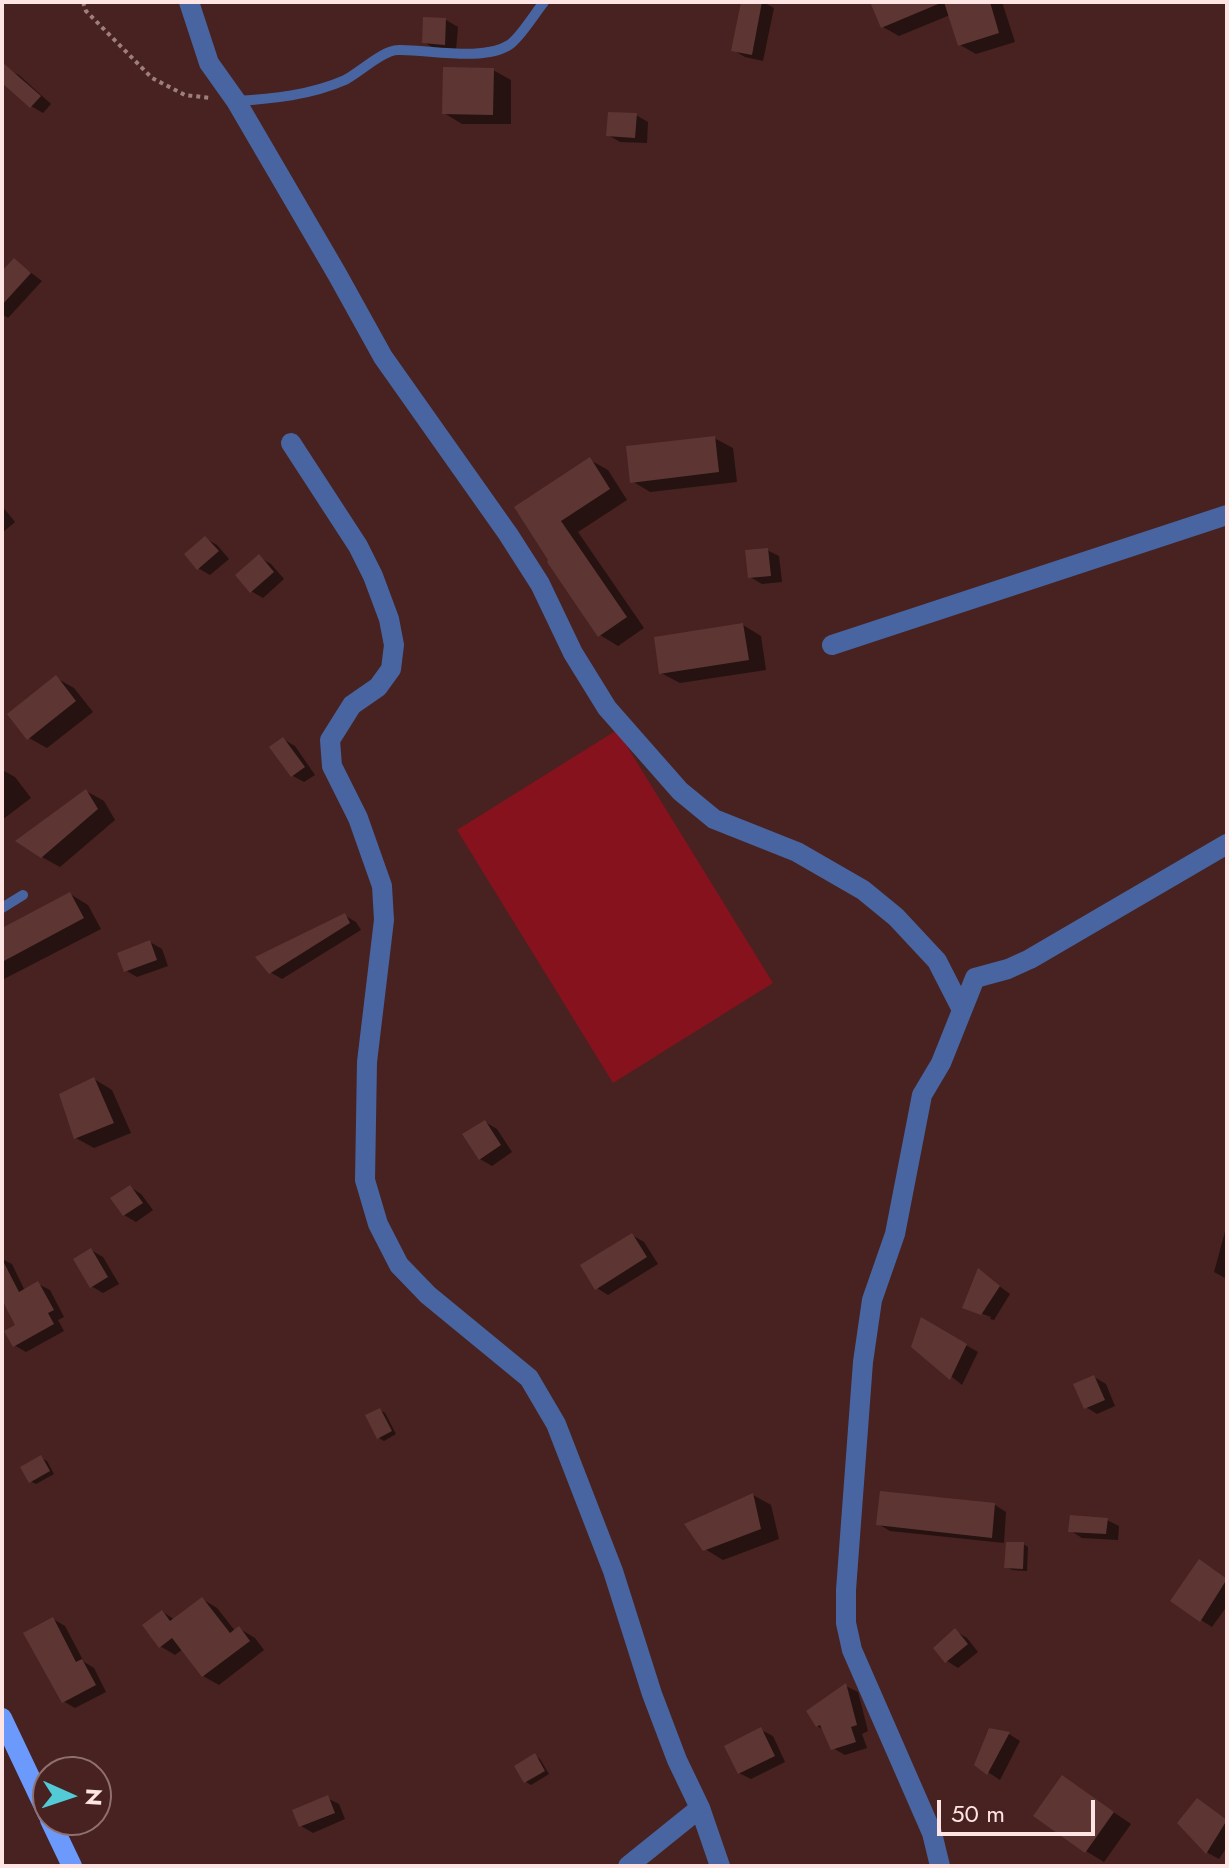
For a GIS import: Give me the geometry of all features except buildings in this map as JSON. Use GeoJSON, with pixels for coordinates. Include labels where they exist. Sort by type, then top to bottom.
{"type":"FeatureCollection","features":[{"type":"Feature","properties":{"kind":"main road"},"geometry":{"type":"LineString","coordinates":[[2,1718],[32,1781]]}},
{"type":"Feature","properties":{"kind":"main road"},"geometry":{"type":"LineString","coordinates":[[58,1836],[72,1866]]}},
{"type":"Feature","properties":{"kind":"street"},"geometry":{"type":"LineString","coordinates":[[189,2],[209,63],[236,101],[383,357],[540,584],[573,653],[607,708],[680,791],[714,819],[797,852],[863,890],[896,917],[937,961],[961,1008]]}},
{"type":"Feature","properties":{"kind":"street"},"geometry":{"type":"LineString","coordinates":[[291,443],[368,566],[389,619],[394,645],[391,669],[378,687],[352,705],[330,740],[332,766],[358,818],[382,886],[384,920],[367,1062],[365,1180],[378,1224],[399,1265],[428,1295],[529,1378],[556,1424],[613,1571],[672,1747],[700,1808],[720,1866]]}},
{"type":"Feature","properties":{"kind":"street"},"geometry":{"type":"LineString","coordinates":[[832,645],[1227,515]]}},
{"type":"Feature","properties":{"kind":"street"},"geometry":{"type":"LineString","coordinates":[[940,1866],[932,1833],[852,1650],[846,1623],[863,1362],[872,1300],[895,1234],[922,1095],[941,1063],[975,978],[1030,959],[1227,844]]}},
{"type":"Feature","properties":{"kind":"street"},"geometry":{"type":"LineString","coordinates":[[628,1866],[700,1808]]}},
{"type":"Feature","properties":{"kind":"lane"},"geometry":{"type":"LineString","coordinates":[[236,101],[294,95],[321,88],[345,79],[396,49],[464,53],[509,45],[544,2]]}},
{"type":"Feature","properties":{"kind":"lane"},"geometry":{"type":"LineString","coordinates":[[2,908],[23,895]]}},
{"type":"Feature","properties":{"kind":"path"},"geometry":{"type":"LineString","coordinates":[[83,2],[86,11],[152,78],[185,95],[236,101]]}},
{"type":"Feature","properties":{"kind":"shaded area"},"geometry":{"type":"Polygon","coordinates":[[[617,730],[773,983],[613,1083],[457,830],[617,730]]]}}]}
